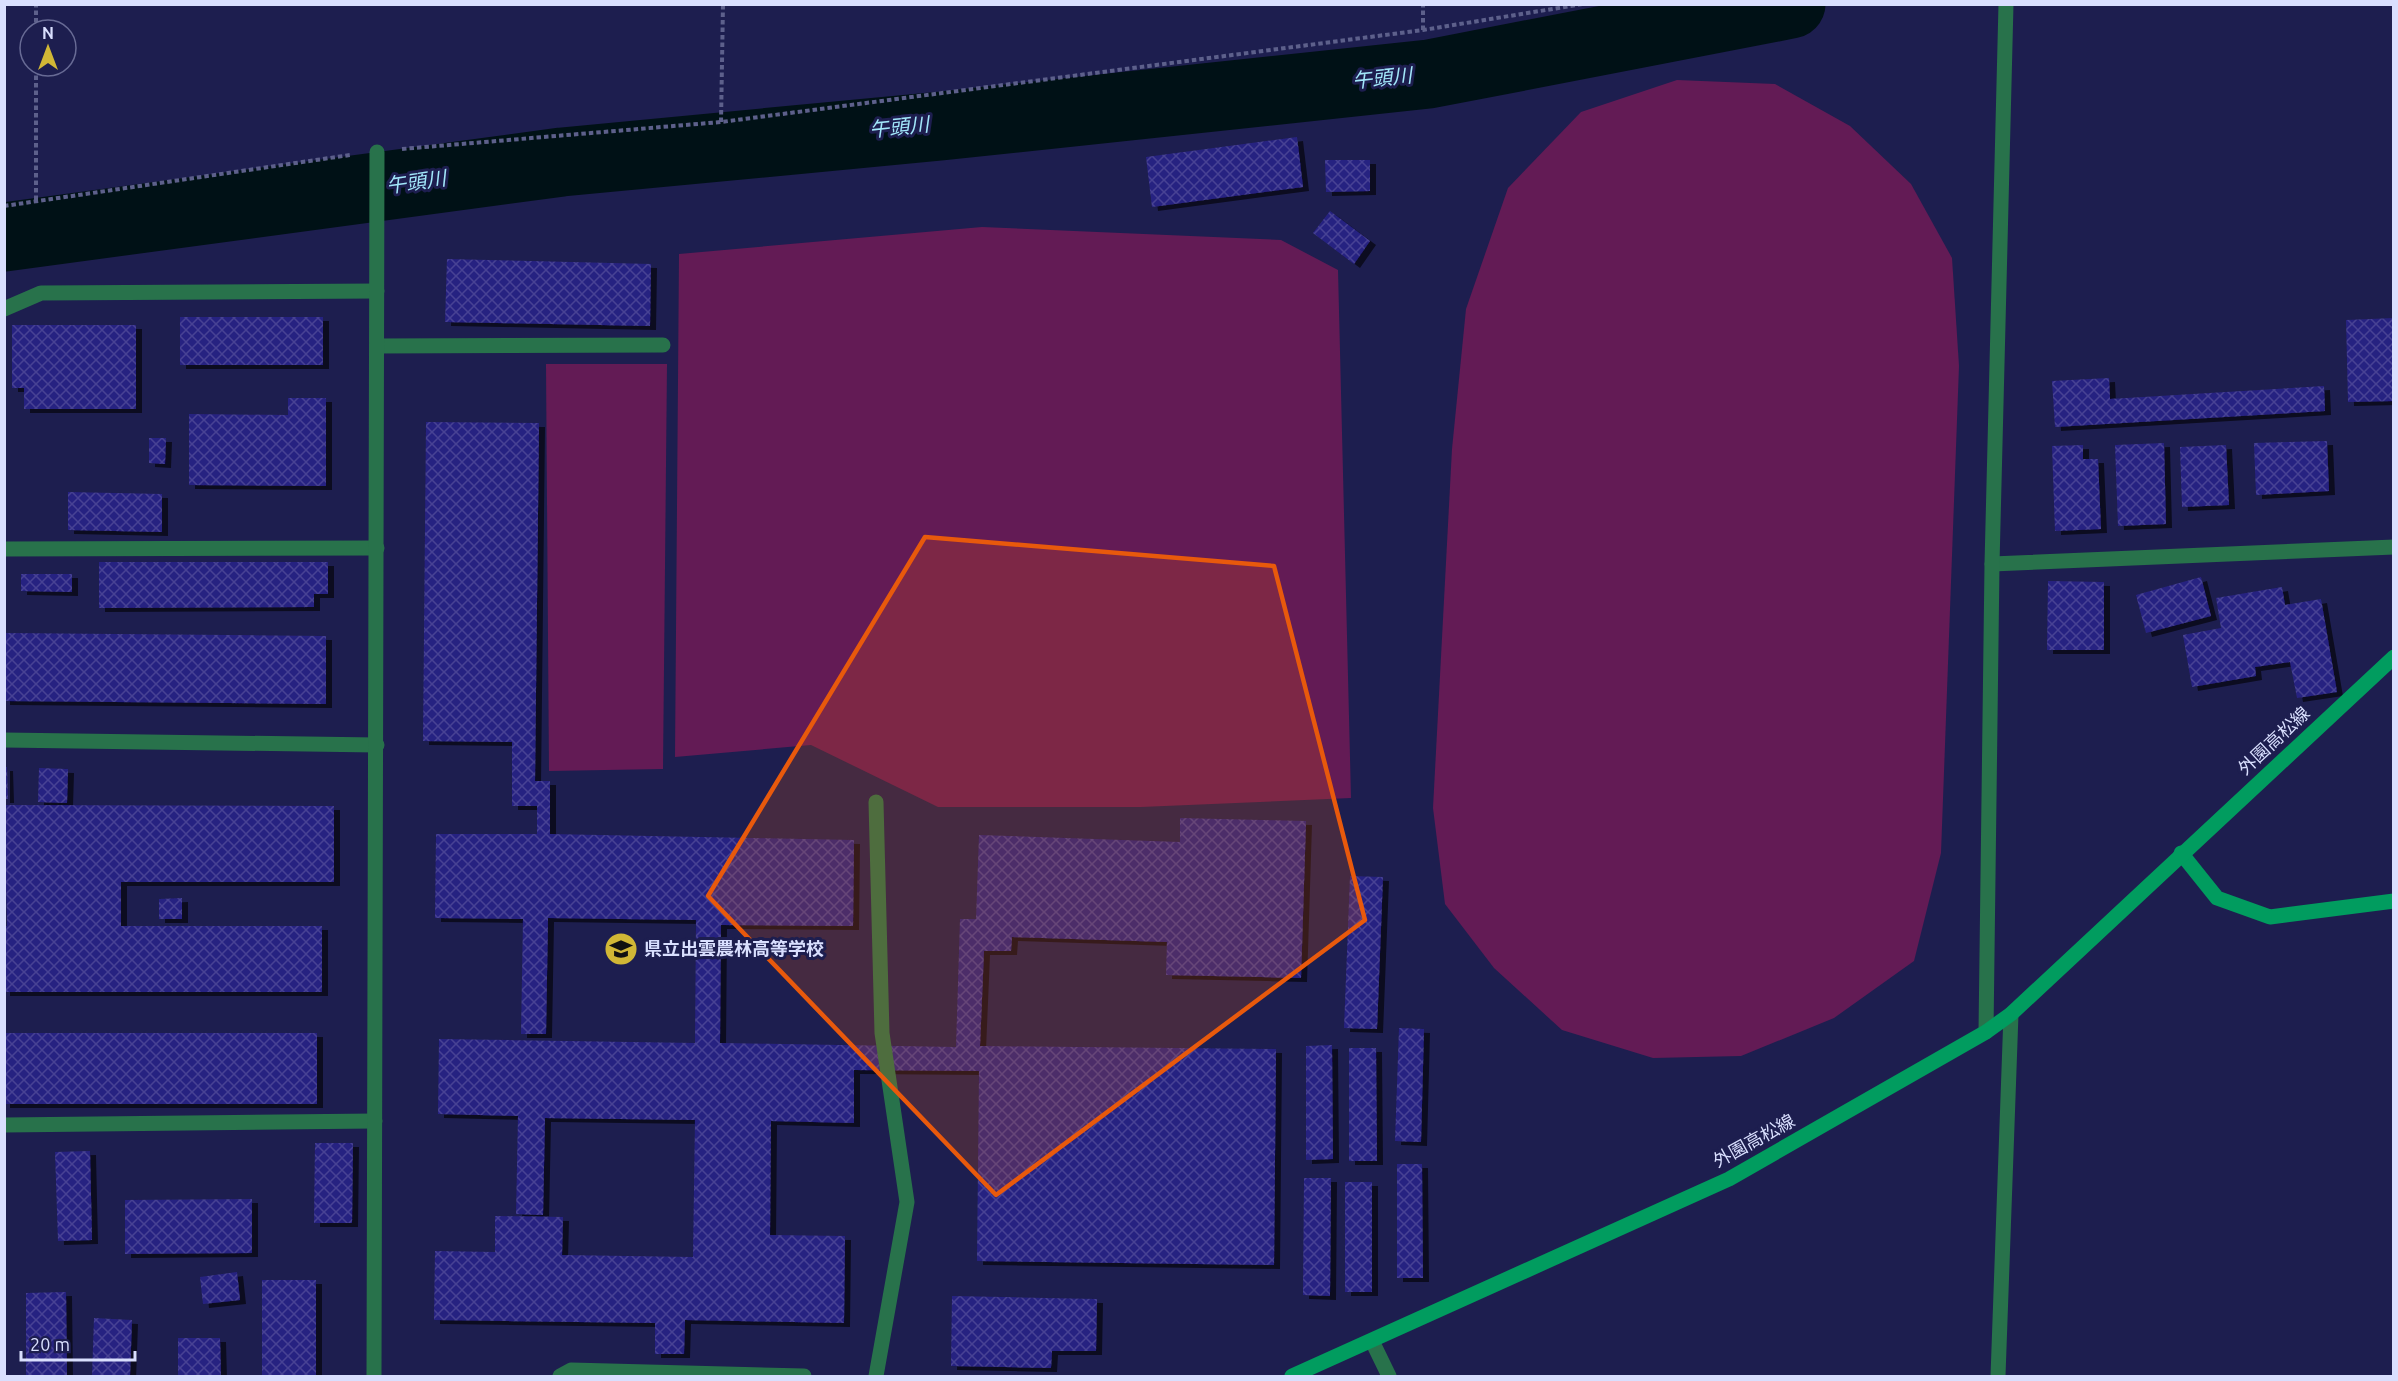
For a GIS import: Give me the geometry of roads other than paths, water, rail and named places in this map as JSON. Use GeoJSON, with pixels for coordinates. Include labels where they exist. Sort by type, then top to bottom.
{"type":"FeatureCollection","features":[{"type":"Feature","properties":{"kind":"main road","name":"外園高松線"},"geometry":{"type":"LineString","coordinates":[[1292,1377],[1729,1179],[1986,1032],[2011,1014],[2181,853],[2394,657]]}},
{"type":"Feature","properties":{"kind":"main road"},"geometry":{"type":"LineString","coordinates":[[2181,853],[2217,898],[2270,917],[2394,901]]}},
{"type":"Feature","properties":{"kind":"street"},"geometry":{"type":"LineString","coordinates":[[1986,1032],[1992,564],[2006,4]]}},
{"type":"Feature","properties":{"kind":"street"},"geometry":{"type":"LineString","coordinates":[[374,1377],[377,152]]}},
{"type":"Feature","properties":{"kind":"street"},"geometry":{"type":"LineString","coordinates":[[4,309],[41,293],[377,291]]}},
{"type":"Feature","properties":{"kind":"street"},"geometry":{"type":"LineString","coordinates":[[377,346],[663,345]]}},
{"type":"Feature","properties":{"kind":"street"},"geometry":{"type":"LineString","coordinates":[[1992,564],[2394,547]]}},
{"type":"Feature","properties":{"kind":"street"},"geometry":{"type":"LineString","coordinates":[[4,549],[377,548]]}},
{"type":"Feature","properties":{"kind":"street"},"geometry":{"type":"LineString","coordinates":[[4,740],[377,745]]}},
{"type":"Feature","properties":{"kind":"street"},"geometry":{"type":"LineString","coordinates":[[876,802],[882,1033],[907,1202],[876,1377]]}},
{"type":"Feature","properties":{"kind":"street"},"geometry":{"type":"LineString","coordinates":[[1998,1377],[2011,1014]]}},
{"type":"Feature","properties":{"kind":"street"},"geometry":{"type":"LineString","coordinates":[[4,1125],[375,1121]]}},
{"type":"Feature","properties":{"kind":"street"},"geometry":{"type":"LineString","coordinates":[[1372,1341],[1389,1377]]}},
{"type":"Feature","properties":{"kind":"street"},"geometry":{"type":"LineString","coordinates":[[560,1377],[572,1370],[804,1377]]}},
{"type":"Feature","properties":{"kind":"waterway","name":"午頭川"},"geometry":{"type":"LineString","coordinates":[[4,237],[562,162],[941,126],[1429,74],[1791,4]]}},
{"type":"Feature","properties":{"kind":"place","name":"県立出雲農林高等学校"},"geometry":{"type":"Point","coordinates":[621,949]}}]}
